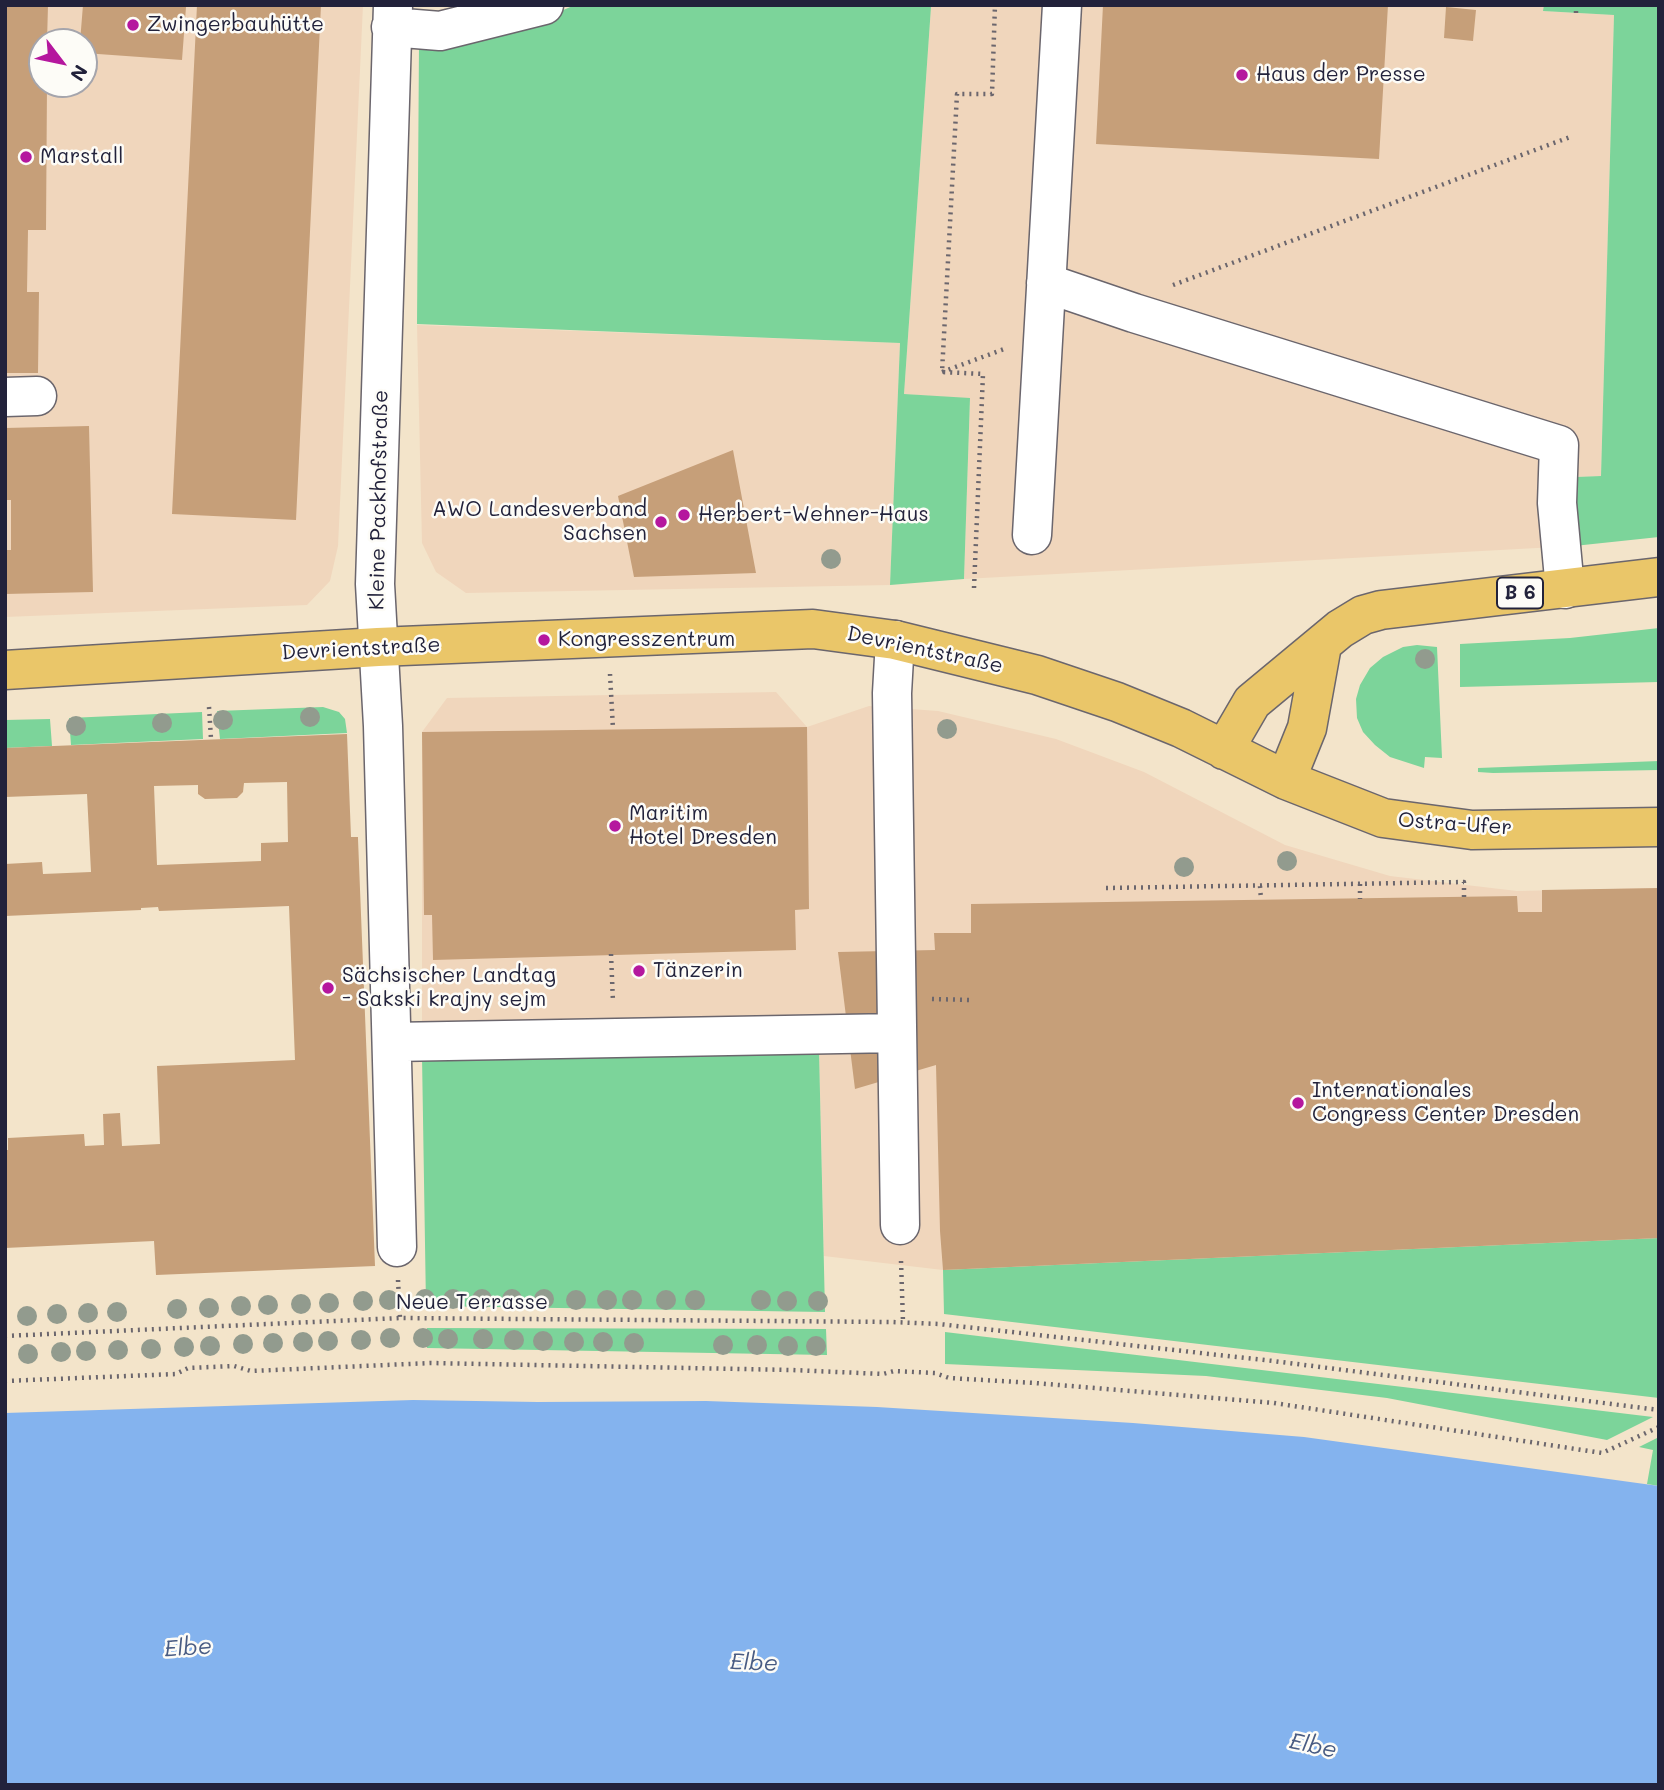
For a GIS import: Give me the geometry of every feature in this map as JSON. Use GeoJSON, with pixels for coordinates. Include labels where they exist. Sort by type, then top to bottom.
{"type":"FeatureCollection","features":[{"type":"Feature","properties":{"kind":"main road","name":"B 6"},"geometry":{"type":"LineString","coordinates":[[1224,750],[1252,702],[1340,629],[1363,615],[1381,610],[1659,577]]}},
{"type":"Feature","properties":{"kind":"main road","name":"Devrientstraße"},"geometry":{"type":"LineString","coordinates":[[5,670],[377,648],[813,629],[895,639],[1037,675],[1181,728],[1224,750]]}},
{"type":"Feature","properties":{"kind":"main road"},"geometry":{"type":"LineString","coordinates":[[1286,780],[1307,728],[1322,645]]}},
{"type":"Feature","properties":{"kind":"main road","name":"Ostra-Ufer"},"geometry":{"type":"LineString","coordinates":[[1224,750],[1286,780],[1383,818],[1472,830],[1659,827]]}},
{"type":"Feature","properties":{"kind":"street"},"geometry":{"type":"LineString","coordinates":[[392,16],[440,31],[544,5]]}},
{"type":"Feature","properties":{"kind":"street"},"geometry":{"type":"LineString","coordinates":[[1032,535],[1062,5]]}},
{"type":"Feature","properties":{"kind":"street","name":"Kleine Packhofstraße"},"geometry":{"type":"LineString","coordinates":[[392,16],[376,563],[397,1247]]}},
{"type":"Feature","properties":{"kind":"street"},"geometry":{"type":"LineString","coordinates":[[1046,283],[1559,445],[1557,503],[1565,589]]}},
{"type":"Feature","properties":{"kind":"street"},"geometry":{"type":"LineString","coordinates":[[895,639],[892,693],[900,1225]]}},
{"type":"Feature","properties":{"kind":"street"},"geometry":{"type":"LineString","coordinates":[[392,1042],[897,1033]]}},
{"type":"Feature","properties":{"kind":"path"},"geometry":{"type":"LineString","coordinates":[[942,372],[957,94],[992,94],[995,5]]}},
{"type":"Feature","properties":{"kind":"path"},"geometry":{"type":"LineString","coordinates":[[1576,5],[1576,13]]}},
{"type":"Feature","properties":{"kind":"path"},"geometry":{"type":"LineString","coordinates":[[1169,287],[1570,136]]}},
{"type":"Feature","properties":{"kind":"path"},"geometry":{"type":"LineString","coordinates":[[942,372],[1044,334]]}},
{"type":"Feature","properties":{"kind":"path"},"geometry":{"type":"LineString","coordinates":[[942,372],[983,374],[974,588]]}},
{"type":"Feature","properties":{"kind":"path"},"geometry":{"type":"LineString","coordinates":[[611,680],[613,729]]}},
{"type":"Feature","properties":{"kind":"path"},"geometry":{"type":"LineString","coordinates":[[209,707],[211,739]]}},
{"type":"Feature","properties":{"kind":"path"},"geometry":{"type":"LineString","coordinates":[[1107,888],[1464,882],[1464,897]]}},
{"type":"Feature","properties":{"kind":"path"},"geometry":{"type":"LineString","coordinates":[[1360,884],[1360,899]]}},
{"type":"Feature","properties":{"kind":"path"},"geometry":{"type":"LineString","coordinates":[[1260,886],[1261,900]]}},
{"type":"Feature","properties":{"kind":"path"},"geometry":{"type":"LineString","coordinates":[[611,954],[613,993]]}},
{"type":"Feature","properties":{"kind":"path"},"geometry":{"type":"LineString","coordinates":[[935,999],[971,1000]]}},
{"type":"Feature","properties":{"kind":"path"},"geometry":{"type":"LineString","coordinates":[[900,1225],[903,1322]]}},
{"type":"Feature","properties":{"kind":"path","name":"Neue Terrasse"},"geometry":{"type":"LineString","coordinates":[[5,1336],[400,1318],[903,1322],[1273,1361],[1659,1410]]}},
{"type":"Feature","properties":{"kind":"path"},"geometry":{"type":"LineString","coordinates":[[5,1381],[176,1374],[188,1368],[222,1366],[251,1371],[431,1363],[883,1374],[894,1371],[935,1373],[949,1378],[1273,1403],[1602,1453],[1659,1427]]}},
{"type":"Feature","properties":{"kind":"shaded area"},"geometry":{"type":"Polygon","coordinates":[[[5,5],[363,5],[338,546],[330,581],[307,605],[5,617],[5,5]]]}},
{"type":"Feature","properties":{"kind":"shaded area"},"geometry":{"type":"Polygon","coordinates":[[[901,5],[1544,5],[1544,11],[1614,15],[1601,476],[1576,477],[1574,546],[964,579],[970,399],[904,394],[931,7],[901,5]]]}},
{"type":"Feature","properties":{"kind":"shaded area"},"geometry":{"type":"Polygon","coordinates":[[[417,325],[900,343],[890,585],[466,593],[436,572],[422,543],[417,325]]]}},
{"type":"Feature","properties":{"kind":"shaded area"},"geometry":{"type":"Polygon","coordinates":[[[776,692],[807,727],[869,706],[938,711],[1056,739],[1144,772],[1285,845],[1390,876],[1517,891],[1659,888],[1659,1238],[943,1270],[824,1256],[819,1050],[422,1056],[422,732],[447,698],[776,692]]]}},
{"type":"Feature","properties":{"kind":"green space"},"geometry":{"type":"Polygon","coordinates":[[[575,5],[931,7],[904,394],[970,398],[964,579],[890,585],[900,343],[417,324],[419,45],[533,23],[575,5]]]}},
{"type":"Feature","properties":{"kind":"green space"},"geometry":{"type":"Polygon","coordinates":[[[1544,5],[1659,5],[1659,537],[1574,546],[1576,477],[1601,476],[1614,15],[1543,11],[1544,5]]]}},
{"type":"Feature","properties":{"kind":"green space"},"geometry":{"type":"Polygon","coordinates":[[[1659,628],[1659,682],[1460,687],[1460,644],[1570,638],[1659,628]]]}},
{"type":"Feature","properties":{"kind":"green space"},"geometry":{"type":"Polygon","coordinates":[[[1403,647],[1437,647],[1442,758],[1425,757],[1424,768],[1390,757],[1363,732],[1357,718],[1356,699],[1360,685],[1370,668],[1383,657],[1403,647]]]}},
{"type":"Feature","properties":{"kind":"green space"},"geometry":{"type":"Polygon","coordinates":[[[323,707],[339,712],[345,719],[347,733],[220,739],[217,711],[323,707]]]}},
{"type":"Feature","properties":{"kind":"green space"},"geometry":{"type":"Polygon","coordinates":[[[202,712],[203,739],[71,745],[69,718],[202,712]]]}},
{"type":"Feature","properties":{"kind":"green space"},"geometry":{"type":"Polygon","coordinates":[[[50,719],[52,746],[5,748],[5,720],[50,719]]]}},
{"type":"Feature","properties":{"kind":"green space"},"geometry":{"type":"Polygon","coordinates":[[[1659,761],[1659,770],[1478,772],[1478,768],[1659,761]]]}},
{"type":"Feature","properties":{"kind":"green space"},"geometry":{"type":"Polygon","coordinates":[[[819,1050],[825,1312],[426,1306],[422,1056],[819,1050]]]}},
{"type":"Feature","properties":{"kind":"green space"},"geometry":{"type":"Polygon","coordinates":[[[1659,1238],[1659,1398],[944,1314],[943,1270],[1659,1238]]]}},
{"type":"Feature","properties":{"kind":"green space"},"geometry":{"type":"Polygon","coordinates":[[[427,1328],[826,1329],[827,1355],[427,1348],[427,1328]]]}},
{"type":"Feature","properties":{"kind":"green space"},"geometry":{"type":"Polygon","coordinates":[[[945,1332],[1653,1417],[1607,1440],[1387,1398],[1206,1376],[945,1364],[945,1332]]]}},
{"type":"Feature","properties":{"kind":"green space"},"geometry":{"type":"Polygon","coordinates":[[[1659,1437],[1659,1486],[1647,1484],[1653,1450],[1639,1447],[1659,1437]]]}},
{"type":"Feature","properties":{"kind":"water","name":"Elbe"},"geometry":{"type":"Polygon","coordinates":[[[413,1400],[706,1401],[877,1407],[1133,1423],[1304,1437],[1659,1486],[1659,1785],[5,1785],[5,1413],[413,1400]]]}},
{"type":"Feature","properties":{"kind":"building","name":"Marstall"},"geometry":{"type":"Polygon","coordinates":[[[5,5],[48,5],[47,28],[28,28],[28,98],[47,98],[46,230],[28,230],[27,292],[39,292],[38,373],[5,373],[5,5]]]}},
{"type":"Feature","properties":{"kind":"building","name":"Zwingerbauhütte"},"geometry":{"type":"Polygon","coordinates":[[[83,5],[186,7],[182,60],[98,54],[98,28],[81,28],[83,5]]]}},
{"type":"Feature","properties":{"kind":"building"},"geometry":{"type":"Polygon","coordinates":[[[197,5],[321,5],[296,520],[172,514],[197,5]]]}},
{"type":"Feature","properties":{"kind":"building","name":"Haus der Presse"},"geometry":{"type":"Polygon","coordinates":[[[1103,5],[1388,5],[1379,159],[1096,144],[1103,5]]]}},
{"type":"Feature","properties":{"kind":"building"},"geometry":{"type":"Polygon","coordinates":[[[1446,7],[1476,10],[1473,41],[1444,38],[1446,7]]]}},
{"type":"Feature","properties":{"kind":"building"},"geometry":{"type":"Polygon","coordinates":[[[89,426],[93,592],[5,594],[5,550],[11,550],[11,500],[5,500],[5,428],[89,426]]]}},
{"type":"Feature","properties":{"kind":"building","name":"Herbert-Wehner-Haus"},"geometry":{"type":"Polygon","coordinates":[[[733,450],[756,573],[634,577],[618,496],[733,450]]]}},
{"type":"Feature","properties":{"kind":"building","name":"Maritim Hotel Dresden"},"geometry":{"type":"Polygon","coordinates":[[[807,727],[809,909],[795,910],[796,950],[433,960],[432,915],[424,915],[422,732],[807,727]]]}},
{"type":"Feature","properties":{"kind":"building","name":"Sächsischer Landtag - Sakski krajny sejm"},"geometry":{"type":"Polygon","coordinates":[[[347,734],[351,837],[358,837],[375,1266],[156,1275],[154,1241],[5,1248],[5,1150],[8,1150],[8,1138],[84,1134],[85,1146],[104,1145],[103,1114],[120,1113],[122,1146],[160,1144],[157,1066],[295,1060],[289,906],[159,911],[158,907],[5,916],[5,864],[42,862],[43,874],[91,872],[87,794],[5,797],[5,748],[347,734]],[[287,782],[244,783],[243,792],[237,798],[205,799],[198,794],[198,785],[154,786],[157,865],[261,861],[261,843],[288,842],[287,782]]]}},
{"type":"Feature","properties":{"kind":"building","name":"Internationales Congress Center Dresden"},"geometry":{"type":"Polygon","coordinates":[[[1659,888],[1659,1238],[943,1270],[936,1065],[855,1089],[838,952],[935,950],[934,933],[971,933],[971,904],[1517,896],[1518,912],[1542,912],[1542,890],[1659,888]]]}},
{"type":"Feature","properties":{"kind":"place","name":"Zwingerbauhütte"},"geometry":{"type":"Point","coordinates":[133,25]}},
{"type":"Feature","properties":{"kind":"place","name":"Haus der Presse"},"geometry":{"type":"Point","coordinates":[1242,75]}},
{"type":"Feature","properties":{"kind":"place","name":"Marstall"},"geometry":{"type":"Point","coordinates":[26,157]}},
{"type":"Feature","properties":{"kind":"place","name":"Herbert-Wehner-Haus"},"geometry":{"type":"Point","coordinates":[684,515]}},
{"type":"Feature","properties":{"kind":"place","name":"AWO Landesverband Sachsen"},"geometry":{"type":"Point","coordinates":[661,522]}},
{"type":"Feature","properties":{"kind":"place","name":"Kongresszentrum"},"geometry":{"type":"Point","coordinates":[544,640]}},
{"type":"Feature","properties":{"kind":"place","name":"Maritim Hotel Dresden"},"geometry":{"type":"Point","coordinates":[615,826]}},
{"type":"Feature","properties":{"kind":"place","name":"Tänzerin"},"geometry":{"type":"Point","coordinates":[639,971]}},
{"type":"Feature","properties":{"kind":"place","name":"Sächsischer Landtag - Sakski krajny sejm"},"geometry":{"type":"Point","coordinates":[328,988]}},
{"type":"Feature","properties":{"kind":"place","name":"Internationales Congress Center Dresden"},"geometry":{"type":"Point","coordinates":[1298,1103]}}]}
